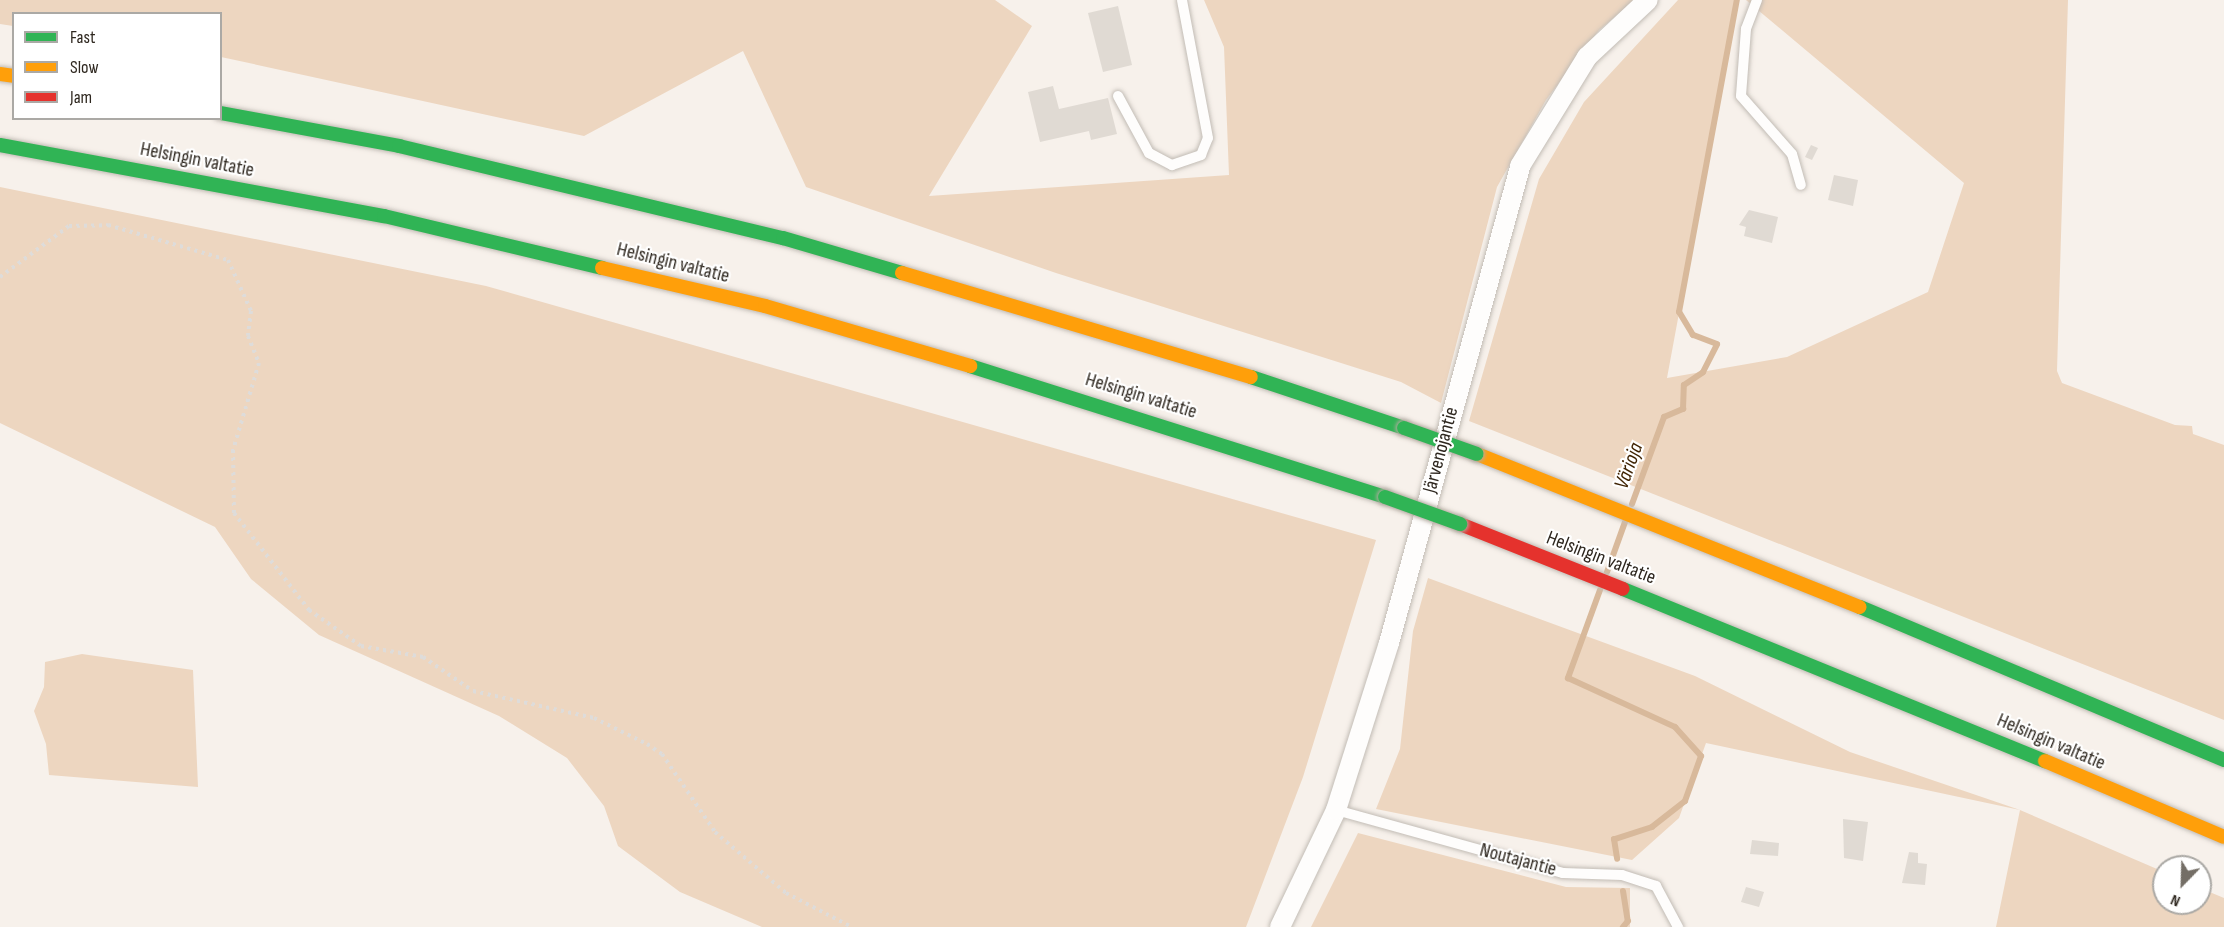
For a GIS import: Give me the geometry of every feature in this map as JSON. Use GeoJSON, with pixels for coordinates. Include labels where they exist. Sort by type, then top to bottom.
{"type":"FeatureCollection","features":[{"type":"Feature","properties":{"kind":"highway"},"geometry":{"type":"LineString","coordinates":[[222,112],[399,146],[783,238],[1183,355],[1477,454],[1730,552],[2224,760]]}},
{"type":"Feature","properties":{"kind":"highway","name":"Helsingin valtatie"},"geometry":{"type":"LineString","coordinates":[[0,145],[384,216],[753,303],[1163,423],[1460,524],[1922,708],[2224,837]]}},
{"type":"Feature","properties":{"kind":"street","name":"Järvenojantie"},"geometry":{"type":"LineString","coordinates":[[1280,927],[1336,810],[1389,643],[1520,166],[1587,57],[1648,0]]}},
{"type":"Feature","properties":{"kind":"lane"},"geometry":{"type":"LineString","coordinates":[[1118,96],[1149,153],[1172,165],[1201,155],[1208,138],[1182,0]]}},
{"type":"Feature","properties":{"kind":"lane"},"geometry":{"type":"LineString","coordinates":[[1757,0],[1746,29],[1741,96],[1792,154],[1801,185]]}},
{"type":"Feature","properties":{"kind":"lane","name":"Noutajantie"},"geometry":{"type":"LineString","coordinates":[[1336,810],[1563,873],[1622,875],[1656,886],[1678,927]]}},
{"type":"Feature","properties":{"kind":"path"},"geometry":{"type":"LineString","coordinates":[[0,277],[69,226],[108,225],[228,260],[251,311],[248,336],[259,363],[233,450],[234,513],[309,610],[361,646],[423,657],[473,691],[594,718],[647,744],[662,754],[715,832],[786,893],[852,927]]}},
{"type":"Feature","properties":{"kind":"shaded area"},"geometry":{"type":"Polygon","coordinates":[[[0,0],[995,0],[1032,26],[929,196],[1229,175],[1224,47],[1204,0],[1635,0],[1599,30],[1546,100],[1497,187],[1441,403],[1401,382],[1056,273],[806,187],[743,51],[584,136],[222,57],[222,12],[12,12],[12,26],[0,24],[0,0]]]}},
{"type":"Feature","properties":{"kind":"shaded area"},"geometry":{"type":"Polygon","coordinates":[[[1678,0],[1737,0],[1667,378],[1787,357],[1928,292],[1964,183],[1746,0],[2068,0],[2057,371],[2062,383],[2175,425],[2192,426],[2193,434],[2224,445],[2224,720],[1469,421],[1539,179],[1584,102],[1678,0]]]}},
{"type":"Feature","properties":{"kind":"shaded area"},"geometry":{"type":"Polygon","coordinates":[[[0,187],[486,286],[1376,540],[1303,777],[1246,927],[762,927],[680,892],[618,846],[604,806],[567,758],[499,716],[319,635],[251,579],[215,527],[0,423],[0,187]]]}},
{"type":"Feature","properties":{"kind":"shaded area"},"geometry":{"type":"Polygon","coordinates":[[[1428,578],[1695,676],[1850,752],[2020,810],[1706,743],[1679,818],[1632,860],[1376,809],[1400,749],[1413,631],[1428,578]]]}},
{"type":"Feature","properties":{"kind":"shaded area"},"geometry":{"type":"Polygon","coordinates":[[[82,654],[193,670],[198,787],[49,775],[46,744],[34,711],[44,687],[45,662],[82,654]]]}},
{"type":"Feature","properties":{"kind":"shaded area"},"geometry":{"type":"Polygon","coordinates":[[[2020,810],[2152,867],[2152,915],[2212,915],[2212,893],[2224,898],[2224,927],[1996,927],[2020,810]]]}},
{"type":"Feature","properties":{"kind":"shaded area"},"geometry":{"type":"Polygon","coordinates":[[[1358,833],[1566,887],[1630,888],[1630,927],[1311,927],[1358,833]]]}},
{"type":"Feature","properties":{"kind":"building"},"geometry":{"type":"Polygon","coordinates":[[[1118,6],[1132,65],[1103,72],[1088,13],[1118,6]]]}},
{"type":"Feature","properties":{"kind":"building"},"geometry":{"type":"Polygon","coordinates":[[[1053,86],[1059,109],[1108,98],[1117,134],[1091,140],[1089,131],[1040,142],[1028,92],[1053,86]]]}},
{"type":"Feature","properties":{"kind":"building"},"geometry":{"type":"Polygon","coordinates":[[[1811,145],[1818,148],[1812,160],[1805,157],[1811,145]]]}},
{"type":"Feature","properties":{"kind":"building"},"geometry":{"type":"Polygon","coordinates":[[[1834,175],[1858,180],[1853,206],[1828,200],[1834,175]]]}},
{"type":"Feature","properties":{"kind":"building"},"geometry":{"type":"Polygon","coordinates":[[[1749,210],[1778,217],[1772,243],[1744,236],[1746,227],[1739,225],[1749,210]]]}},
{"type":"Feature","properties":{"kind":"building"},"geometry":{"type":"Polygon","coordinates":[[[1843,819],[1868,822],[1863,861],[1844,858],[1843,819]]]}},
{"type":"Feature","properties":{"kind":"building"},"geometry":{"type":"Polygon","coordinates":[[[1752,840],[1779,843],[1778,856],[1750,854],[1752,840]]]}},
{"type":"Feature","properties":{"kind":"building"},"geometry":{"type":"Polygon","coordinates":[[[1909,852],[1918,853],[1918,863],[1927,864],[1925,885],[1902,883],[1909,852]]]}},
{"type":"Feature","properties":{"kind":"building"},"geometry":{"type":"Polygon","coordinates":[[[1746,887],[1764,892],[1759,907],[1741,902],[1746,887]]]}},
{"type":"Feature","properties":{"kind":"waterway","name":"Värioja"},"geometry":{"type":"LineString","coordinates":[[1632,504],[1664,417],[1683,409],[1684,385],[1703,372],[1717,344],[1693,335],[1679,312],[1737,0]]}},
{"type":"Feature","properties":{"kind":"waterway","name":"Värioja"},"geometry":{"type":"LineString","coordinates":[[1607,572],[1625,522]]}},
{"type":"Feature","properties":{"kind":"waterway","name":"Värioja"},"geometry":{"type":"LineString","coordinates":[[1600,590],[1568,678],[1675,727],[1701,756],[1685,801],[1652,827],[1614,839],[1617,859]]}},
{"type":"Feature","properties":{"kind":"waterway","name":"Värioja"},"geometry":{"type":"LineString","coordinates":[[1623,891],[1628,921],[1623,927]]}},
{"type":"Feature","properties":{"kind":"traffic: fast"},"geometry":{"type":"LineString","coordinates":[[222,113],[399,146],[783,238],[902,273]]}},
{"type":"Feature","properties":{"kind":"traffic: fast"},"geometry":{"type":"LineString","coordinates":[[0,145],[384,216],[602,268]]}},
{"type":"Feature","properties":{"kind":"traffic: fast"},"geometry":{"type":"LineString","coordinates":[[970,366],[1385,497]]}},
{"type":"Feature","properties":{"kind":"traffic: fast"},"geometry":{"type":"LineString","coordinates":[[1251,377],[1404,428]]}},
{"type":"Feature","properties":{"kind":"traffic: fast"},"geometry":{"type":"LineString","coordinates":[[1404,428],[1477,454]]}},
{"type":"Feature","properties":{"kind":"traffic: fast"},"geometry":{"type":"LineString","coordinates":[[1385,497],[1460,524]]}},
{"type":"Feature","properties":{"kind":"traffic: fast"},"geometry":{"type":"LineString","coordinates":[[1623,589],[2045,761]]}},
{"type":"Feature","properties":{"kind":"traffic: fast"},"geometry":{"type":"LineString","coordinates":[[1860,607],[2224,760]]}},
{"type":"Feature","properties":{"kind":"traffic: slow"},"geometry":{"type":"LineString","coordinates":[[0,74],[12,76]]}},
{"type":"Feature","properties":{"kind":"traffic: slow"},"geometry":{"type":"LineString","coordinates":[[602,268],[765,306],[970,366]]}},
{"type":"Feature","properties":{"kind":"traffic: slow"},"geometry":{"type":"LineString","coordinates":[[902,273],[1251,377]]}},
{"type":"Feature","properties":{"kind":"traffic: slow"},"geometry":{"type":"LineString","coordinates":[[1477,454],[1860,607]]}},
{"type":"Feature","properties":{"kind":"traffic: slow"},"geometry":{"type":"LineString","coordinates":[[2045,761],[2224,837]]}},
{"type":"Feature","properties":{"kind":"traffic: jam"},"geometry":{"type":"LineString","coordinates":[[1460,524],[1623,589]]}}]}
